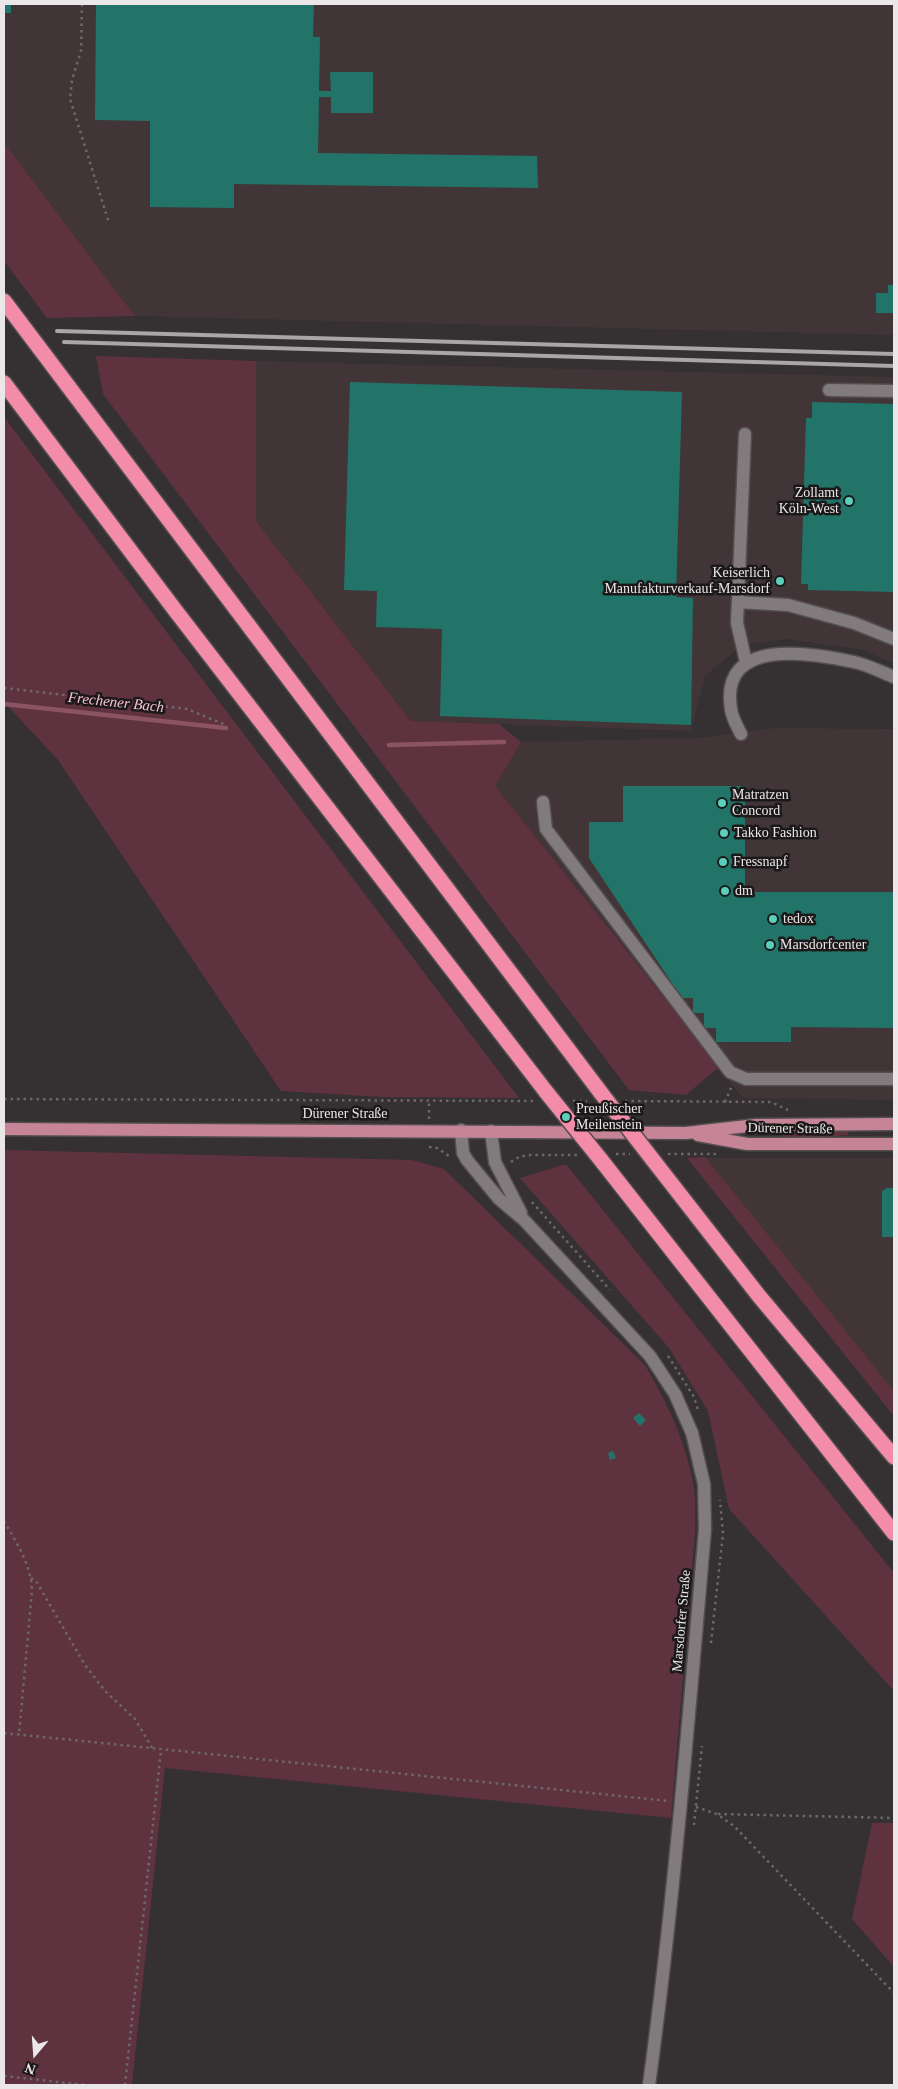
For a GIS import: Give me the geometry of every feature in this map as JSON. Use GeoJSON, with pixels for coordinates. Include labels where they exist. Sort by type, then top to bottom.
{"type":"FeatureCollection","features":[{"type":"Feature","properties":{"kind":"highway"},"geometry":{"type":"LineString","coordinates":[[4,301],[597,1097],[658,1157],[759,1296],[894,1457]]}},
{"type":"Feature","properties":{"kind":"highway"},"geometry":{"type":"LineString","coordinates":[[4,383],[546,1097],[608,1157],[894,1533]]}},
{"type":"Feature","properties":{"kind":"main road","name":"Dürener Straße"},"geometry":{"type":"LineString","coordinates":[[4,1129],[491,1130],[686,1133],[756,1125],[894,1124]]}},
{"type":"Feature","properties":{"kind":"main road","name":"Dürener Straße"},"geometry":{"type":"LineString","coordinates":[[686,1133],[747,1144],[894,1144]]}},
{"type":"Feature","properties":{"kind":"street"},"geometry":{"type":"LineString","coordinates":[[829,390],[894,391]]}},
{"type":"Feature","properties":{"kind":"street"},"geometry":{"type":"LineString","coordinates":[[745,434],[737,623],[746,662]]}},
{"type":"Feature","properties":{"kind":"street"},"geometry":{"type":"LineString","coordinates":[[738,602],[788,604],[854,623],[894,639]]}},
{"type":"Feature","properties":{"kind":"street"},"geometry":{"type":"LineString","coordinates":[[740,734],[731,710],[730,694],[734,678],[746,662],[770,655],[802,652],[856,663],[894,677]]}},
{"type":"Feature","properties":{"kind":"street"},"geometry":{"type":"LineString","coordinates":[[543,802],[546,829],[730,1072],[746,1079],[894,1079]]}},
{"type":"Feature","properties":{"kind":"street","name":"Marsdorfer Straße"},"geometry":{"type":"LineString","coordinates":[[461,1130],[463,1153],[499,1199],[524,1220],[650,1356],[675,1394],[692,1432],[704,1484],[705,1529],[681,1802],[670,1916],[649,2085]]}},
{"type":"Feature","properties":{"kind":"street","name":"Marsdorfer Straße"},"geometry":{"type":"LineString","coordinates":[[491,1130],[495,1162],[524,1220]]}},
{"type":"Feature","properties":{"kind":"path"},"geometry":{"type":"LineString","coordinates":[[82,4],[81,51],[72,80],[70,99],[109,223]]}},
{"type":"Feature","properties":{"kind":"path"},"geometry":{"type":"LineString","coordinates":[[4,688],[187,708],[226,725]]}},
{"type":"Feature","properties":{"kind":"path"},"geometry":{"type":"LineString","coordinates":[[4,1098],[429,1100],[546,1097]]}},
{"type":"Feature","properties":{"kind":"path"},"geometry":{"type":"LineString","coordinates":[[573,1101],[597,1097]]}},
{"type":"Feature","properties":{"kind":"path"},"geometry":{"type":"LineString","coordinates":[[429,1100],[429,1147],[444,1152],[457,1163],[467,1160]]}},
{"type":"Feature","properties":{"kind":"path"},"geometry":{"type":"LineString","coordinates":[[621,1101],[771,1102],[795,1113]]}},
{"type":"Feature","properties":{"kind":"path"},"geometry":{"type":"LineString","coordinates":[[495,1162],[513,1162],[519,1157],[528,1155],[586,1154]]}},
{"type":"Feature","properties":{"kind":"path"},"geometry":{"type":"LineString","coordinates":[[608,1157],[634,1154]]}},
{"type":"Feature","properties":{"kind":"path"},"geometry":{"type":"LineString","coordinates":[[658,1157],[683,1154]]}},
{"type":"Feature","properties":{"kind":"path"},"geometry":{"type":"LineString","coordinates":[[513,1162],[513,1168]]}},
{"type":"Feature","properties":{"kind":"path"},"geometry":{"type":"LineString","coordinates":[[529,1199],[615,1296]]}},
{"type":"Feature","properties":{"kind":"path"},"geometry":{"type":"LineString","coordinates":[[668,1356],[694,1397],[700,1414]]}},
{"type":"Feature","properties":{"kind":"path"},"geometry":{"type":"LineString","coordinates":[[710,1645],[724,1534],[719,1495]]}},
{"type":"Feature","properties":{"kind":"path"},"geometry":{"type":"LineString","coordinates":[[4,1521],[22,1553],[31,1578],[19,1734]]}},
{"type":"Feature","properties":{"kind":"path"},"geometry":{"type":"LineString","coordinates":[[31,1578],[36,1582],[84,1665],[105,1691],[135,1719],[152,1748]]}},
{"type":"Feature","properties":{"kind":"path"},"geometry":{"type":"LineString","coordinates":[[4,1733],[681,1802]]}},
{"type":"Feature","properties":{"kind":"path"},"geometry":{"type":"LineString","coordinates":[[702,1740],[696,1807],[717,1814],[734,1826],[894,1994]]}},
{"type":"Feature","properties":{"kind":"path"},"geometry":{"type":"LineString","coordinates":[[125,2085],[161,1750]]}},
{"type":"Feature","properties":{"kind":"path"},"geometry":{"type":"LineString","coordinates":[[717,1814],[894,1818]]}},
{"type":"Feature","properties":{"kind":"path"},"geometry":{"type":"LineString","coordinates":[[4,2076],[86,2085]]}},
{"type":"Feature","properties":{"kind":"shaded area"},"geometry":{"type":"Polygon","coordinates":[[[4,4],[894,4],[894,335],[135,316],[4,143],[4,4]]]}},
{"type":"Feature","properties":{"kind":"shaded area"},"geometry":{"type":"Polygon","coordinates":[[[4,143],[135,316],[47,318],[4,261],[4,143]]]}},
{"type":"Feature","properties":{"kind":"shaded area"},"geometry":{"type":"Polygon","coordinates":[[[96,356],[256,361],[256,521],[411,721],[499,724],[521,742],[495,786],[719,1067],[686,1095],[629,1090],[103,394],[96,356]]]}},
{"type":"Feature","properties":{"kind":"shaded area"},"geometry":{"type":"Polygon","coordinates":[[[256,361],[894,377],[894,664],[864,650],[787,639],[742,645],[705,676],[691,731],[411,721],[256,521],[256,361]]]}},
{"type":"Feature","properties":{"kind":"shaded area"},"geometry":{"type":"Polygon","coordinates":[[[4,417],[519,1098],[383,1097],[281,1091],[58,760],[4,702],[4,417]]]}},
{"type":"Feature","properties":{"kind":"shaded area"},"geometry":{"type":"Polygon","coordinates":[[[775,728],[894,729],[894,1100],[743,1098],[495,786],[521,742],[699,738],[775,728]]]}},
{"type":"Feature","properties":{"kind":"shaded area"},"geometry":{"type":"Polygon","coordinates":[[[783,1131],[848,1131],[848,1135],[811,1138],[782,1136],[783,1131]]]}},
{"type":"Feature","properties":{"kind":"shaded area"},"geometry":{"type":"Polygon","coordinates":[[[4,1150],[412,1160],[444,1169],[645,1365],[669,1409],[681,1439],[691,1470],[695,1498],[695,1534],[671,1818],[165,1768],[132,2085],[4,2085],[4,1150]]]}},
{"type":"Feature","properties":{"kind":"shaded area"},"geometry":{"type":"Polygon","coordinates":[[[705,1157],[894,1391],[894,1416],[687,1158],[705,1157]]]}},
{"type":"Feature","properties":{"kind":"shaded area"},"geometry":{"type":"Polygon","coordinates":[[[687,1158],[894,1158],[894,1416],[687,1158]]]}},
{"type":"Feature","properties":{"kind":"shaded area"},"geometry":{"type":"Polygon","coordinates":[[[566,1164],[894,1573],[894,1691],[729,1509],[708,1411],[669,1348],[520,1178],[566,1164]]]}},
{"type":"Feature","properties":{"kind":"shaded area"},"geometry":{"type":"Polygon","coordinates":[[[872,1823],[894,1823],[894,1967],[852,1919],[872,1823]]]}},
{"type":"Feature","properties":{"kind":"building"},"geometry":{"type":"Polygon","coordinates":[[[4,4],[11,4],[11,13],[4,13],[4,4]]]}},
{"type":"Feature","properties":{"kind":"building"},"geometry":{"type":"Polygon","coordinates":[[[96,4],[314,4],[313,37],[320,37],[319,91],[331,91],[330,72],[373,72],[373,113],[331,113],[331,97],[319,97],[318,153],[537,156],[538,188],[234,184],[234,208],[150,207],[150,121],[95,120],[96,4]]]}},
{"type":"Feature","properties":{"kind":"building"},"geometry":{"type":"Polygon","coordinates":[[[888,285],[894,285],[894,313],[876,313],[876,293],[888,293],[888,285]]]}},
{"type":"Feature","properties":{"kind":"building"},"geometry":{"type":"Polygon","coordinates":[[[350,382],[682,392],[676,597],[693,598],[691,725],[440,716],[442,629],[376,627],[377,591],[344,590],[350,382]]]}},
{"type":"Feature","properties":{"kind":"building","name":"Zollamt Köln-West"},"geometry":{"type":"Polygon","coordinates":[[[812,402],[894,404],[894,592],[808,590],[808,584],[801,584],[806,418],[812,418],[812,402]]]}},
{"type":"Feature","properties":{"kind":"building","name":"Marsdorfcenter"},"geometry":{"type":"Polygon","coordinates":[[[623,786],[745,786],[745,892],[894,892],[894,1028],[791,1027],[791,1042],[716,1042],[716,1028],[704,1028],[704,1013],[693,1013],[693,998],[682,998],[589,858],[589,822],[623,822],[623,786]]]}},
{"type":"Feature","properties":{"kind":"building"},"geometry":{"type":"Polygon","coordinates":[[[887,1188],[894,1188],[894,1237],[882,1237],[882,1191],[887,1188]]]}},
{"type":"Feature","properties":{"kind":"building"},"geometry":{"type":"Polygon","coordinates":[[[639,1413],[646,1420],[640,1426],[633,1418],[639,1413]]]}},
{"type":"Feature","properties":{"kind":"building"},"geometry":{"type":"Polygon","coordinates":[[[613,1451],[616,1458],[610,1460],[608,1453],[613,1451]]]}},
{"type":"Feature","properties":{"kind":"waterway","name":"Frechener Bach"},"geometry":{"type":"LineString","coordinates":[[4,704],[226,728]]}},
{"type":"Feature","properties":{"kind":"waterway","name":"Frechener Bach"},"geometry":{"type":"LineString","coordinates":[[389,745],[504,742]]}},
{"type":"Feature","properties":{"kind":"railway"},"geometry":{"type":"LineString","coordinates":[[57,331],[894,354]]}},
{"type":"Feature","properties":{"kind":"railway"},"geometry":{"type":"LineString","coordinates":[[64,342],[894,366]]}},
{"type":"Feature","properties":{"kind":"place","name":"Zollamt Köln-West"},"geometry":{"type":"Point","coordinates":[849,501]}},
{"type":"Feature","properties":{"kind":"place","name":"Keiserlich Manufakturverkauf-Marsdorf"},"geometry":{"type":"Point","coordinates":[780,581]}},
{"type":"Feature","properties":{"kind":"place","name":"Matratzen Concord"},"geometry":{"type":"Point","coordinates":[722,803]}},
{"type":"Feature","properties":{"kind":"place","name":"Takko Fashion"},"geometry":{"type":"Point","coordinates":[724,833]}},
{"type":"Feature","properties":{"kind":"place","name":"Fressnapf"},"geometry":{"type":"Point","coordinates":[723,862]}},
{"type":"Feature","properties":{"kind":"place","name":"dm"},"geometry":{"type":"Point","coordinates":[725,891]}},
{"type":"Feature","properties":{"kind":"place","name":"tedox"},"geometry":{"type":"Point","coordinates":[773,919]}},
{"type":"Feature","properties":{"kind":"place","name":"Marsdorfcenter"},"geometry":{"type":"Point","coordinates":[770,945]}},
{"type":"Feature","properties":{"kind":"place","name":"Preußischer Meilenstein"},"geometry":{"type":"Point","coordinates":[566,1117]}}]}
